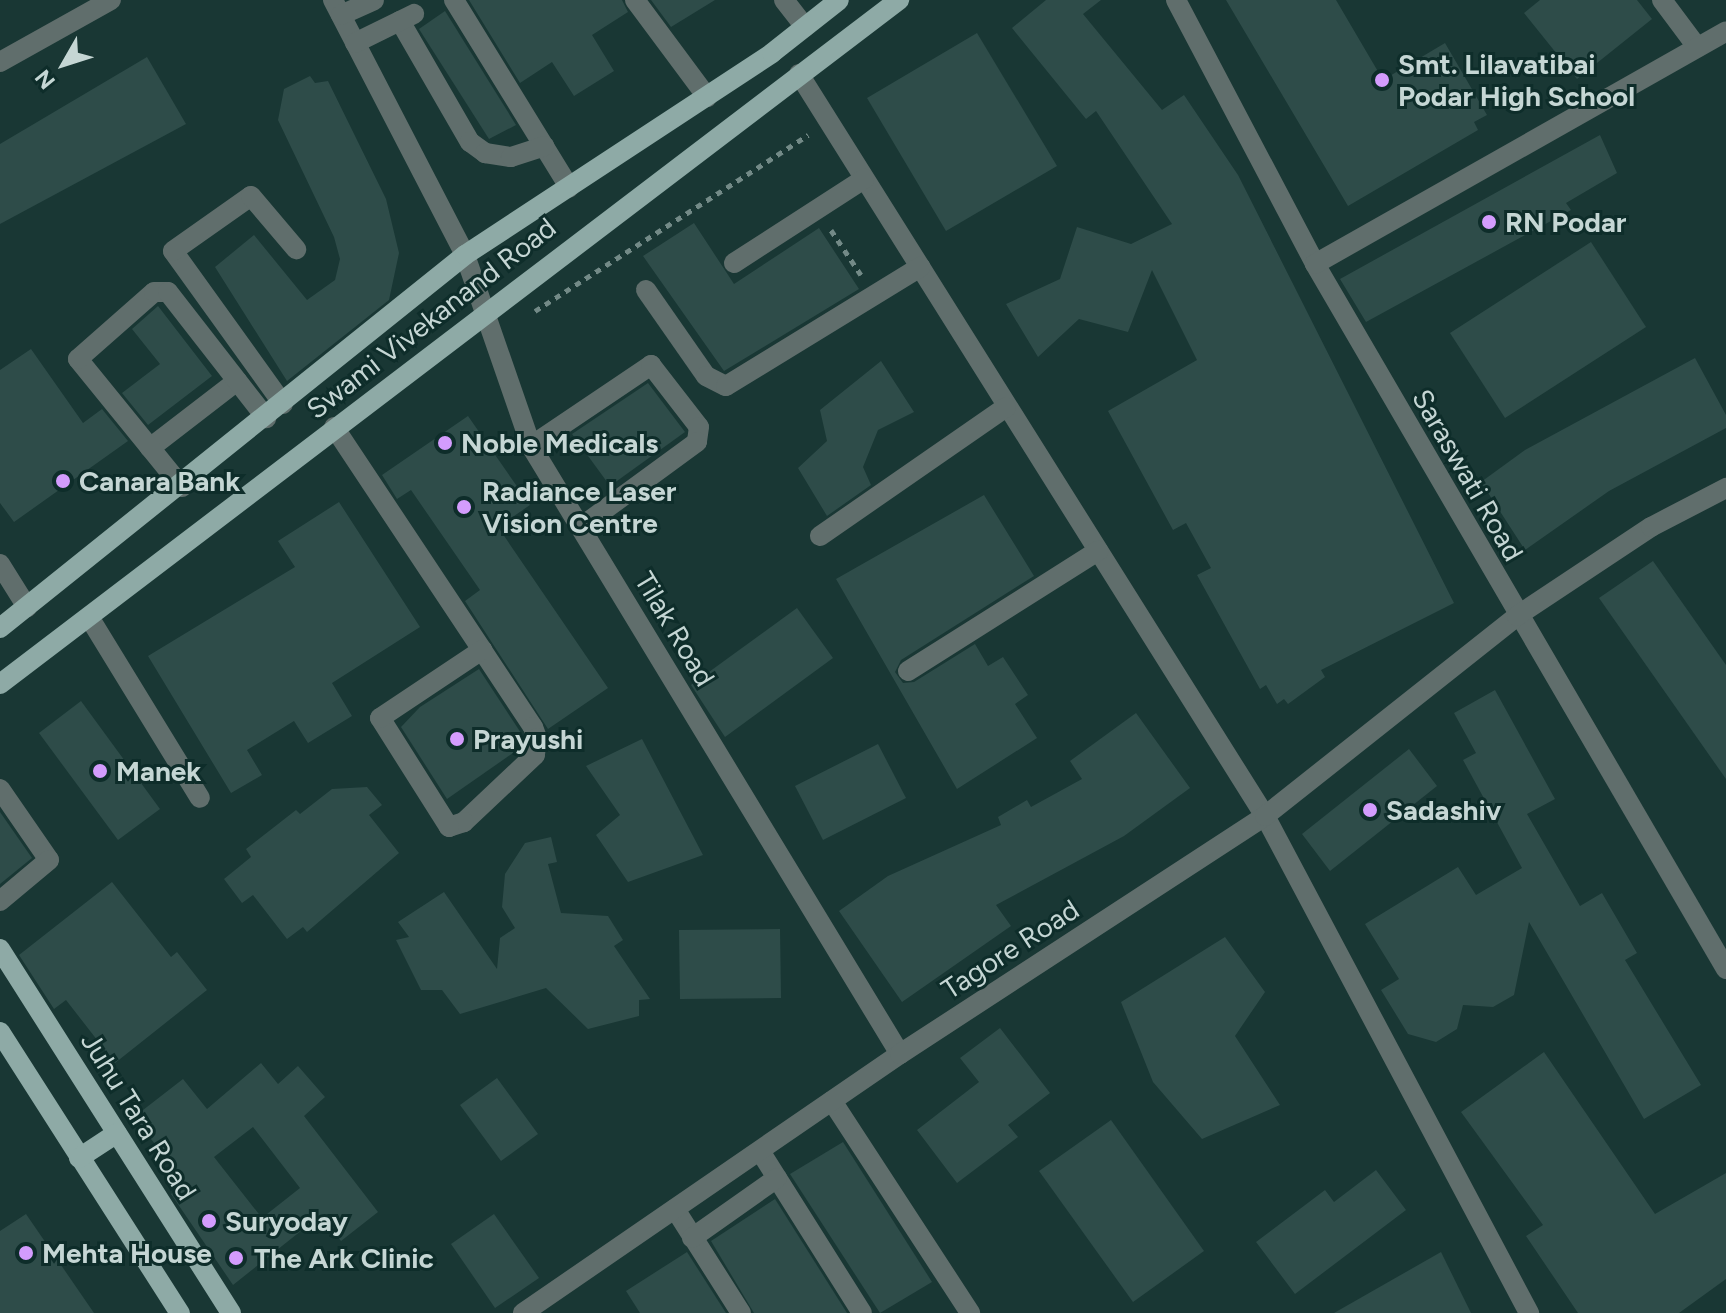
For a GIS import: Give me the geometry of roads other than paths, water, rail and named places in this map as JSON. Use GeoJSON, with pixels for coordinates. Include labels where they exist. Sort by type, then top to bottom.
{"type":"FeatureCollection","features":[{"type":"Feature","properties":{"kind":"main road","name":"Swami Vivekanand Road"},"geometry":{"type":"LineString","coordinates":[[0,628],[182,487],[465,255],[707,97],[839,0]]}},
{"type":"Feature","properties":{"kind":"main road","name":"Swami Vivekanand Road"},"geometry":{"type":"LineString","coordinates":[[0,684],[507,293],[899,0]]}},
{"type":"Feature","properties":{"kind":"main road","name":"Juhu Tara Road"},"geometry":{"type":"LineString","coordinates":[[0,949],[231,1313]]}},
{"type":"Feature","properties":{"kind":"main road"},"geometry":{"type":"LineString","coordinates":[[0,1032],[180,1313]]}},
{"type":"Feature","properties":{"kind":"main road"},"geometry":{"type":"LineString","coordinates":[[79,1158],[117,1133]]}},
{"type":"Feature","properties":{"kind":"street"},"geometry":{"type":"LineString","coordinates":[[0,62],[111,0]]}},
{"type":"Feature","properties":{"kind":"street"},"geometry":{"type":"LineString","coordinates":[[337,8],[374,0]]}},
{"type":"Feature","properties":{"kind":"street"},"geometry":{"type":"LineString","coordinates":[[454,0],[569,187]]}},
{"type":"Feature","properties":{"kind":"street"},"geometry":{"type":"LineString","coordinates":[[635,0],[707,97]]}},
{"type":"Feature","properties":{"kind":"street"},"geometry":{"type":"LineString","coordinates":[[784,0],[805,27]]}},
{"type":"Feature","properties":{"kind":"street","name":"Saraswati Road"},"geometry":{"type":"LineString","coordinates":[[1176,0],[1315,264],[1517,616],[1726,969]]}},
{"type":"Feature","properties":{"kind":"street"},"geometry":{"type":"LineString","coordinates":[[1662,0],[1697,47]]}},
{"type":"Feature","properties":{"kind":"street","name":"Tilak Road"},"geometry":{"type":"LineString","coordinates":[[337,8],[465,255],[487,311],[531,446],[900,1054]]}},
{"type":"Feature","properties":{"kind":"street"},"geometry":{"type":"LineString","coordinates":[[355,43],[407,17],[470,142],[496,156],[544,146]]}},
{"type":"Feature","properties":{"kind":"street"},"geometry":{"type":"LineString","coordinates":[[1315,264],[1726,31]]}},
{"type":"Feature","properties":{"kind":"street"},"geometry":{"type":"LineString","coordinates":[[799,74],[1265,816],[1529,1313]]}},
{"type":"Feature","properties":{"kind":"street"},"geometry":{"type":"LineString","coordinates":[[734,263],[864,179]]}},
{"type":"Feature","properties":{"kind":"street"},"geometry":{"type":"LineString","coordinates":[[283,404],[173,251],[251,196],[296,249]]}},
{"type":"Feature","properties":{"kind":"street"},"geometry":{"type":"LineString","coordinates":[[646,290],[706,376],[726,386],[920,267]]}},
{"type":"Feature","properties":{"kind":"street"},"geometry":{"type":"LineString","coordinates":[[182,487],[78,359],[154,292],[168,292],[266,418]]}},
{"type":"Feature","properties":{"kind":"street"},"geometry":{"type":"LineString","coordinates":[[531,446],[651,365],[699,427],[697,442],[581,527]]}},
{"type":"Feature","properties":{"kind":"street"},"geometry":{"type":"LineString","coordinates":[[150,448],[237,381]]}},
{"type":"Feature","properties":{"kind":"street"},"geometry":{"type":"LineString","coordinates":[[820,536],[1006,407]]}},
{"type":"Feature","properties":{"kind":"street"},"geometry":{"type":"LineString","coordinates":[[334,427],[482,650],[533,727],[538,747],[464,822],[449,827],[380,718],[482,650]]}},
{"type":"Feature","properties":{"kind":"street","name":"Tagore Road"},"geometry":{"type":"LineString","coordinates":[[523,1313],[900,1054],[1265,816],[1517,616],[1651,527],[1726,488]]}},
{"type":"Feature","properties":{"kind":"street"},"geometry":{"type":"LineString","coordinates":[[908,671],[1098,551]]}},
{"type":"Feature","properties":{"kind":"street"},"geometry":{"type":"LineString","coordinates":[[0,564],[27,607]]}},
{"type":"Feature","properties":{"kind":"street"},"geometry":{"type":"LineString","coordinates":[[89,617],[200,798]]}},
{"type":"Feature","properties":{"kind":"street"},"geometry":{"type":"LineString","coordinates":[[0,789],[49,864],[0,901]]}},
{"type":"Feature","properties":{"kind":"street"},"geometry":{"type":"LineString","coordinates":[[832,1101],[970,1313]]}},
{"type":"Feature","properties":{"kind":"street"},"geometry":{"type":"LineString","coordinates":[[760,1151],[862,1313]]}},
{"type":"Feature","properties":{"kind":"street"},"geometry":{"type":"LineString","coordinates":[[692,1238],[777,1178]]}},
{"type":"Feature","properties":{"kind":"street"},"geometry":{"type":"LineString","coordinates":[[675,1209],[741,1313]]}},
{"type":"Feature","properties":{"kind":"place","name":"Smt. Lilavatibai Podar High School"},"geometry":{"type":"Point","coordinates":[1382,80]}},
{"type":"Feature","properties":{"kind":"place","name":"RN Podar"},"geometry":{"type":"Point","coordinates":[1489,222]}},
{"type":"Feature","properties":{"kind":"place","name":"Noble Medicals"},"geometry":{"type":"Point","coordinates":[445,443]}},
{"type":"Feature","properties":{"kind":"place","name":"Canara Bank"},"geometry":{"type":"Point","coordinates":[63,481]}},
{"type":"Feature","properties":{"kind":"place","name":"Radiance Laser Vision Centre"},"geometry":{"type":"Point","coordinates":[464,507]}},
{"type":"Feature","properties":{"kind":"place","name":"Prayushi"},"geometry":{"type":"Point","coordinates":[457,739]}},
{"type":"Feature","properties":{"kind":"place","name":"Manek"},"geometry":{"type":"Point","coordinates":[100,771]}},
{"type":"Feature","properties":{"kind":"place","name":"Sadashiv"},"geometry":{"type":"Point","coordinates":[1370,810]}},
{"type":"Feature","properties":{"kind":"place","name":"Suryoday"},"geometry":{"type":"Point","coordinates":[209,1221]}},
{"type":"Feature","properties":{"kind":"place","name":"Mehta House"},"geometry":{"type":"Point","coordinates":[26,1253]}},
{"type":"Feature","properties":{"kind":"place","name":"The Ark Clinic"},"geometry":{"type":"Point","coordinates":[236,1258]}}]}
